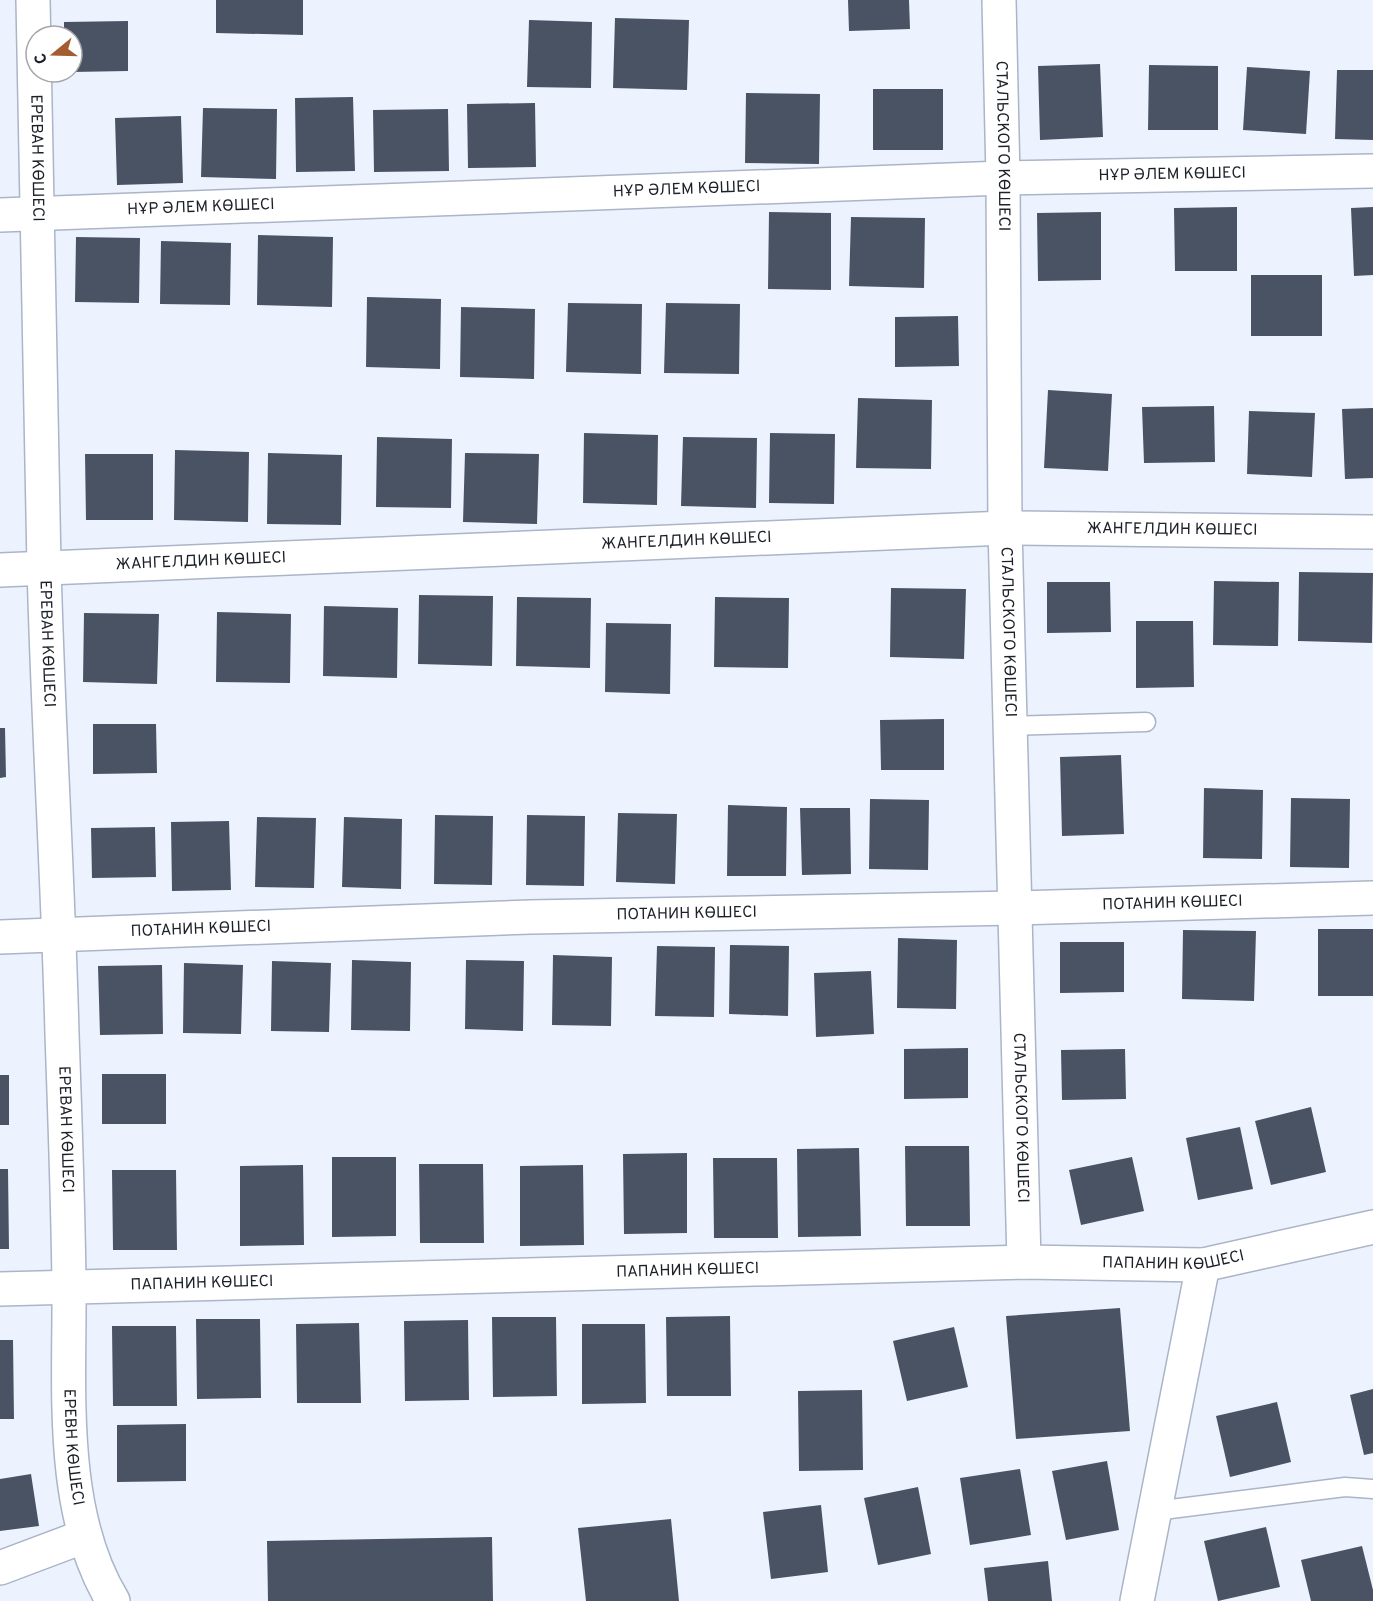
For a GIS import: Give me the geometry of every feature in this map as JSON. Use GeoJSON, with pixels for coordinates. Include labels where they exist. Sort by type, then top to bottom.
{"type":"FeatureCollection","features":[{"type":"Feature","properties":{"kind":"street","name":"ЕРЕВАН КӨШЕСІ"},"geometry":{"type":"LineString","coordinates":[[33,0],[39,214],[44,568],[60,936],[69,1287]]}},
{"type":"Feature","properties":{"kind":"street","name":"СТАЛЬСКОГО КӨШЕСІ"},"geometry":{"type":"LineString","coordinates":[[999,0],[1003,178],[1005,528],[1024,1262]]}},
{"type":"Feature","properties":{"kind":"street","name":"НҰР ӘЛЕМ КӨШЕСІ"},"geometry":{"type":"LineString","coordinates":[[0,215],[1003,178],[1373,171]]}},
{"type":"Feature","properties":{"kind":"street","name":"ЖАНГЕЛДИН КӨШЕСІ"},"geometry":{"type":"LineString","coordinates":[[0,570],[1005,528],[1373,532]]}},
{"type":"Feature","properties":{"kind":"street","name":"ПОТАНИН КӨШЕСІ"},"geometry":{"type":"LineString","coordinates":[[0,937],[530,917],[1016,908],[1373,898]]}},
{"type":"Feature","properties":{"kind":"street","name":"ПАПАНИН КӨШЕСІ"},"geometry":{"type":"LineString","coordinates":[[0,1289],[1024,1262],[1203,1265],[1373,1227]]}},
{"type":"Feature","properties":{"kind":"street"},"geometry":{"type":"LineString","coordinates":[[1137,1601],[1203,1265]]}},
{"type":"Feature","properties":{"kind":"street","name":"ЕРЕВН КӨШЕСІ"},"geometry":{"type":"LineString","coordinates":[[69,1287],[68,1410],[77,1494],[85,1536],[101,1581],[113,1601]]}},
{"type":"Feature","properties":{"kind":"street"},"geometry":{"type":"LineString","coordinates":[[0,1568],[85,1536]]}},
{"type":"Feature","properties":{"kind":"lane"},"geometry":{"type":"LineString","coordinates":[[1011,726],[1146,722]]}},
{"type":"Feature","properties":{"kind":"lane"},"geometry":{"type":"LineString","coordinates":[[1155,1511],[1345,1487],[1373,1489]]}},
{"type":"Feature","properties":{"kind":"building"},"geometry":{"type":"Polygon","coordinates":[[[216,0],[303,0],[303,35],[216,33],[216,0]]]}},
{"type":"Feature","properties":{"kind":"building"},"geometry":{"type":"Polygon","coordinates":[[[848,0],[909,0],[910,29],[849,31],[848,0]]]}},
{"type":"Feature","properties":{"kind":"building"},"geometry":{"type":"Polygon","coordinates":[[[615,18],[689,20],[687,90],[613,88],[615,18]]]}},
{"type":"Feature","properties":{"kind":"building"},"geometry":{"type":"Polygon","coordinates":[[[529,20],[592,22],[591,88],[527,87],[529,20]]]}},
{"type":"Feature","properties":{"kind":"building"},"geometry":{"type":"Polygon","coordinates":[[[128,21],[128,71],[84,72],[84,24],[64,24],[64,22],[128,21]]]}},
{"type":"Feature","properties":{"kind":"building"},"geometry":{"type":"Polygon","coordinates":[[[1100,64],[1103,137],[1040,140],[1038,66],[1100,64]]]}},
{"type":"Feature","properties":{"kind":"building"},"geometry":{"type":"Polygon","coordinates":[[[1149,65],[1218,66],[1218,130],[1148,130],[1149,65]]]}},
{"type":"Feature","properties":{"kind":"building"},"geometry":{"type":"Polygon","coordinates":[[[1247,67],[1310,71],[1306,134],[1243,130],[1247,67]]]}},
{"type":"Feature","properties":{"kind":"building"},"geometry":{"type":"Polygon","coordinates":[[[1337,70],[1373,70],[1373,140],[1335,139],[1337,70]]]}},
{"type":"Feature","properties":{"kind":"building"},"geometry":{"type":"Polygon","coordinates":[[[873,89],[943,89],[943,150],[873,150],[873,89]]]}},
{"type":"Feature","properties":{"kind":"building"},"geometry":{"type":"Polygon","coordinates":[[[746,93],[820,94],[819,164],[745,163],[746,93]]]}},
{"type":"Feature","properties":{"kind":"building"},"geometry":{"type":"Polygon","coordinates":[[[353,97],[355,171],[296,172],[295,98],[353,97]]]}},
{"type":"Feature","properties":{"kind":"building"},"geometry":{"type":"Polygon","coordinates":[[[535,103],[536,167],[468,168],[467,104],[535,103]]]}},
{"type":"Feature","properties":{"kind":"building"},"geometry":{"type":"Polygon","coordinates":[[[203,108],[277,109],[276,179],[201,177],[203,108]]]}},
{"type":"Feature","properties":{"kind":"building"},"geometry":{"type":"Polygon","coordinates":[[[448,109],[449,171],[374,172],[373,110],[448,109]]]}},
{"type":"Feature","properties":{"kind":"building"},"geometry":{"type":"Polygon","coordinates":[[[181,116],[183,183],[117,185],[115,118],[181,116]]]}},
{"type":"Feature","properties":{"kind":"building"},"geometry":{"type":"Polygon","coordinates":[[[1237,207],[1237,271],[1175,271],[1174,208],[1237,207]]]}},
{"type":"Feature","properties":{"kind":"building"},"geometry":{"type":"Polygon","coordinates":[[[1373,207],[1373,275],[1354,276],[1351,208],[1373,207]]]}},
{"type":"Feature","properties":{"kind":"building"},"geometry":{"type":"Polygon","coordinates":[[[769,212],[831,213],[831,290],[768,289],[769,212]]]}},
{"type":"Feature","properties":{"kind":"building"},"geometry":{"type":"Polygon","coordinates":[[[1101,212],[1101,280],[1038,281],[1037,213],[1101,212]]]}},
{"type":"Feature","properties":{"kind":"building"},"geometry":{"type":"Polygon","coordinates":[[[851,217],[925,218],[924,288],[849,286],[851,217]]]}},
{"type":"Feature","properties":{"kind":"building"},"geometry":{"type":"Polygon","coordinates":[[[258,235],[333,237],[332,307],[257,305],[258,235]]]}},
{"type":"Feature","properties":{"kind":"building"},"geometry":{"type":"Polygon","coordinates":[[[76,237],[140,238],[139,303],[75,302],[76,237]]]}},
{"type":"Feature","properties":{"kind":"building"},"geometry":{"type":"Polygon","coordinates":[[[161,241],[231,243],[230,305],[160,304],[161,241]]]}},
{"type":"Feature","properties":{"kind":"building"},"geometry":{"type":"Polygon","coordinates":[[[1251,275],[1322,275],[1322,336],[1251,336],[1251,275]]]}},
{"type":"Feature","properties":{"kind":"building"},"geometry":{"type":"Polygon","coordinates":[[[367,297],[441,299],[440,369],[366,367],[367,297]]]}},
{"type":"Feature","properties":{"kind":"building"},"geometry":{"type":"Polygon","coordinates":[[[568,303],[642,304],[641,374],[566,372],[568,303]]]}},
{"type":"Feature","properties":{"kind":"building"},"geometry":{"type":"Polygon","coordinates":[[[666,303],[740,304],[739,374],[664,373],[666,303]]]}},
{"type":"Feature","properties":{"kind":"building"},"geometry":{"type":"Polygon","coordinates":[[[461,307],[535,309],[534,379],[460,377],[461,307]]]}},
{"type":"Feature","properties":{"kind":"building"},"geometry":{"type":"Polygon","coordinates":[[[958,316],[959,366],[895,367],[895,317],[958,316]]]}},
{"type":"Feature","properties":{"kind":"building"},"geometry":{"type":"Polygon","coordinates":[[[1048,390],[1112,394],[1108,471],[1044,468],[1048,390]]]}},
{"type":"Feature","properties":{"kind":"building"},"geometry":{"type":"Polygon","coordinates":[[[858,398],[932,400],[931,469],[856,468],[858,398]]]}},
{"type":"Feature","properties":{"kind":"building"},"geometry":{"type":"Polygon","coordinates":[[[1214,406],[1215,462],[1144,463],[1142,407],[1214,406]]]}},
{"type":"Feature","properties":{"kind":"building"},"geometry":{"type":"Polygon","coordinates":[[[1373,408],[1373,478],[1345,479],[1342,409],[1373,408]]]}},
{"type":"Feature","properties":{"kind":"building"},"geometry":{"type":"Polygon","coordinates":[[[1249,411],[1315,413],[1312,477],[1247,474],[1249,411]]]}},
{"type":"Feature","properties":{"kind":"building"},"geometry":{"type":"Polygon","coordinates":[[[584,433],[658,435],[657,505],[583,503],[584,433]]]}},
{"type":"Feature","properties":{"kind":"building"},"geometry":{"type":"Polygon","coordinates":[[[770,433],[835,434],[834,504],[769,503],[770,433]]]}},
{"type":"Feature","properties":{"kind":"building"},"geometry":{"type":"Polygon","coordinates":[[[377,437],[452,439],[451,508],[376,507],[377,437]]]}},
{"type":"Feature","properties":{"kind":"building"},"geometry":{"type":"Polygon","coordinates":[[[683,437],[757,438],[756,508],[681,506],[683,437]]]}},
{"type":"Feature","properties":{"kind":"building"},"geometry":{"type":"Polygon","coordinates":[[[175,450],[249,452],[248,522],[174,520],[175,450]]]}},
{"type":"Feature","properties":{"kind":"building"},"geometry":{"type":"Polygon","coordinates":[[[268,453],[342,455],[341,525],[267,524],[268,453]]]}},
{"type":"Feature","properties":{"kind":"building"},"geometry":{"type":"Polygon","coordinates":[[[465,453],[539,454],[537,524],[463,522],[465,453]]]}},
{"type":"Feature","properties":{"kind":"building"},"geometry":{"type":"Polygon","coordinates":[[[85,454],[153,454],[153,520],[86,520],[85,454]]]}},
{"type":"Feature","properties":{"kind":"building"},"geometry":{"type":"Polygon","coordinates":[[[1299,572],[1373,573],[1372,643],[1298,641],[1299,572]]]}},
{"type":"Feature","properties":{"kind":"building"},"geometry":{"type":"Polygon","coordinates":[[[1214,581],[1279,582],[1278,646],[1213,645],[1214,581]]]}},
{"type":"Feature","properties":{"kind":"building"},"geometry":{"type":"Polygon","coordinates":[[[1047,582],[1110,582],[1111,632],[1047,633],[1047,582]]]}},
{"type":"Feature","properties":{"kind":"building"},"geometry":{"type":"Polygon","coordinates":[[[891,588],[966,589],[964,659],[890,657],[891,588]]]}},
{"type":"Feature","properties":{"kind":"building"},"geometry":{"type":"Polygon","coordinates":[[[419,595],[493,596],[492,666],[418,664],[419,595]]]}},
{"type":"Feature","properties":{"kind":"building"},"geometry":{"type":"Polygon","coordinates":[[[517,597],[591,598],[590,668],[516,666],[517,597]]]}},
{"type":"Feature","properties":{"kind":"building"},"geometry":{"type":"Polygon","coordinates":[[[715,597],[789,598],[788,668],[714,667],[715,597]]]}},
{"type":"Feature","properties":{"kind":"building"},"geometry":{"type":"Polygon","coordinates":[[[324,606],[398,608],[397,678],[323,676],[324,606]]]}},
{"type":"Feature","properties":{"kind":"building"},"geometry":{"type":"Polygon","coordinates":[[[217,612],[291,614],[290,683],[216,682],[217,612]]]}},
{"type":"Feature","properties":{"kind":"building"},"geometry":{"type":"Polygon","coordinates":[[[84,613],[159,614],[157,684],[83,682],[84,613]]]}},
{"type":"Feature","properties":{"kind":"building"},"geometry":{"type":"Polygon","coordinates":[[[1136,621],[1193,621],[1194,687],[1136,688],[1136,621]]]}},
{"type":"Feature","properties":{"kind":"building"},"geometry":{"type":"Polygon","coordinates":[[[606,623],[671,624],[670,694],[605,692],[606,623]]]}},
{"type":"Feature","properties":{"kind":"building"},"geometry":{"type":"Polygon","coordinates":[[[944,719],[944,770],[881,770],[880,720],[944,719]]]}},
{"type":"Feature","properties":{"kind":"building"},"geometry":{"type":"Polygon","coordinates":[[[93,724],[156,724],[157,773],[93,774],[93,724]]]}},
{"type":"Feature","properties":{"kind":"building"},"geometry":{"type":"Polygon","coordinates":[[[0,728],[5,728],[6,777],[0,778],[0,728]]]}},
{"type":"Feature","properties":{"kind":"building"},"geometry":{"type":"Polygon","coordinates":[[[1121,755],[1124,834],[1062,836],[1060,757],[1121,755]]]}},
{"type":"Feature","properties":{"kind":"building"},"geometry":{"type":"Polygon","coordinates":[[[1204,788],[1263,790],[1262,859],[1203,858],[1204,788]]]}},
{"type":"Feature","properties":{"kind":"building"},"geometry":{"type":"Polygon","coordinates":[[[1291,798],[1350,799],[1349,868],[1290,867],[1291,798]]]}},
{"type":"Feature","properties":{"kind":"building"},"geometry":{"type":"Polygon","coordinates":[[[870,799],[929,800],[928,870],[869,869],[870,799]]]}},
{"type":"Feature","properties":{"kind":"building"},"geometry":{"type":"Polygon","coordinates":[[[728,805],[787,807],[786,876],[727,876],[728,805]]]}},
{"type":"Feature","properties":{"kind":"building"},"geometry":{"type":"Polygon","coordinates":[[[800,808],[850,808],[851,874],[802,875],[800,808]]]}},
{"type":"Feature","properties":{"kind":"building"},"geometry":{"type":"Polygon","coordinates":[[[618,813],[677,814],[675,884],[616,882],[618,813]]]}},
{"type":"Feature","properties":{"kind":"building"},"geometry":{"type":"Polygon","coordinates":[[[435,815],[493,816],[492,885],[434,884],[435,815]]]}},
{"type":"Feature","properties":{"kind":"building"},"geometry":{"type":"Polygon","coordinates":[[[527,815],[585,816],[584,886],[526,885],[527,815]]]}},
{"type":"Feature","properties":{"kind":"building"},"geometry":{"type":"Polygon","coordinates":[[[257,817],[316,818],[314,888],[255,887],[257,817]]]}},
{"type":"Feature","properties":{"kind":"building"},"geometry":{"type":"Polygon","coordinates":[[[344,817],[402,819],[401,889],[342,887],[344,817]]]}},
{"type":"Feature","properties":{"kind":"building"},"geometry":{"type":"Polygon","coordinates":[[[229,821],[231,890],[172,891],[171,822],[229,821]]]}},
{"type":"Feature","properties":{"kind":"building"},"geometry":{"type":"Polygon","coordinates":[[[155,827],[156,877],[92,878],[91,828],[155,827]]]}},
{"type":"Feature","properties":{"kind":"building"},"geometry":{"type":"Polygon","coordinates":[[[1318,929],[1373,929],[1373,996],[1318,996],[1318,929]]]}},
{"type":"Feature","properties":{"kind":"building"},"geometry":{"type":"Polygon","coordinates":[[[1183,930],[1256,931],[1254,1001],[1182,999],[1183,930]]]}},
{"type":"Feature","properties":{"kind":"building"},"geometry":{"type":"Polygon","coordinates":[[[898,938],[957,940],[956,1009],[897,1008],[898,938]]]}},
{"type":"Feature","properties":{"kind":"building"},"geometry":{"type":"Polygon","coordinates":[[[1060,942],[1124,942],[1124,992],[1060,993],[1060,942]]]}},
{"type":"Feature","properties":{"kind":"building"},"geometry":{"type":"Polygon","coordinates":[[[730,945],[789,946],[788,1016],[729,1014],[730,945]]]}},
{"type":"Feature","properties":{"kind":"building"},"geometry":{"type":"Polygon","coordinates":[[[657,946],[715,947],[714,1017],[655,1016],[657,946]]]}},
{"type":"Feature","properties":{"kind":"building"},"geometry":{"type":"Polygon","coordinates":[[[553,955],[612,957],[611,1026],[552,1025],[553,955]]]}},
{"type":"Feature","properties":{"kind":"building"},"geometry":{"type":"Polygon","coordinates":[[[352,960],[411,962],[410,1031],[351,1030],[352,960]]]}},
{"type":"Feature","properties":{"kind":"building"},"geometry":{"type":"Polygon","coordinates":[[[466,960],[524,961],[523,1031],[465,1029],[466,960]]]}},
{"type":"Feature","properties":{"kind":"building"},"geometry":{"type":"Polygon","coordinates":[[[272,961],[331,963],[329,1032],[271,1031],[272,961]]]}},
{"type":"Feature","properties":{"kind":"building"},"geometry":{"type":"Polygon","coordinates":[[[184,963],[243,965],[241,1034],[183,1033],[184,963]]]}},
{"type":"Feature","properties":{"kind":"building"},"geometry":{"type":"Polygon","coordinates":[[[162,965],[163,1034],[100,1035],[98,966],[162,965]]]}},
{"type":"Feature","properties":{"kind":"building"},"geometry":{"type":"Polygon","coordinates":[[[871,971],[874,1034],[816,1037],[814,973],[871,971]]]}},
{"type":"Feature","properties":{"kind":"building"},"geometry":{"type":"Polygon","coordinates":[[[968,1048],[968,1098],[904,1099],[904,1049],[968,1048]]]}},
{"type":"Feature","properties":{"kind":"building"},"geometry":{"type":"Polygon","coordinates":[[[1125,1049],[1126,1099],[1062,1100],[1061,1050],[1125,1049]]]}},
{"type":"Feature","properties":{"kind":"building"},"geometry":{"type":"Polygon","coordinates":[[[102,1074],[166,1074],[166,1124],[102,1124],[102,1074]]]}},
{"type":"Feature","properties":{"kind":"building"},"geometry":{"type":"Polygon","coordinates":[[[0,1075],[9,1075],[9,1125],[0,1125],[0,1075]]]}},
{"type":"Feature","properties":{"kind":"building"},"geometry":{"type":"Polygon","coordinates":[[[1311,1107],[1326,1172],[1271,1185],[1255,1121],[1311,1107]]]}},
{"type":"Feature","properties":{"kind":"building"},"geometry":{"type":"Polygon","coordinates":[[[1240,1127],[1253,1189],[1198,1200],[1186,1138],[1240,1127]]]}},
{"type":"Feature","properties":{"kind":"building"},"geometry":{"type":"Polygon","coordinates":[[[905,1146],[969,1146],[970,1226],[906,1226],[905,1146]]]}},
{"type":"Feature","properties":{"kind":"building"},"geometry":{"type":"Polygon","coordinates":[[[859,1148],[861,1236],[798,1237],[797,1149],[859,1148]]]}},
{"type":"Feature","properties":{"kind":"building"},"geometry":{"type":"Polygon","coordinates":[[[687,1153],[687,1233],[624,1234],[623,1154],[687,1153]]]}},
{"type":"Feature","properties":{"kind":"building"},"geometry":{"type":"Polygon","coordinates":[[[332,1157],[396,1157],[396,1236],[332,1237],[332,1157]]]}},
{"type":"Feature","properties":{"kind":"building"},"geometry":{"type":"Polygon","coordinates":[[[1132,1157],[1144,1211],[1081,1225],[1069,1170],[1132,1157]]]}},
{"type":"Feature","properties":{"kind":"building"},"geometry":{"type":"Polygon","coordinates":[[[713,1158],[777,1158],[778,1238],[714,1238],[713,1158]]]}},
{"type":"Feature","properties":{"kind":"building"},"geometry":{"type":"Polygon","coordinates":[[[419,1164],[483,1164],[484,1243],[420,1243],[419,1164]]]}},
{"type":"Feature","properties":{"kind":"building"},"geometry":{"type":"Polygon","coordinates":[[[303,1165],[304,1245],[240,1246],[240,1166],[303,1165]]]}},
{"type":"Feature","properties":{"kind":"building"},"geometry":{"type":"Polygon","coordinates":[[[583,1165],[584,1245],[520,1246],[520,1166],[583,1165]]]}},
{"type":"Feature","properties":{"kind":"building"},"geometry":{"type":"Polygon","coordinates":[[[0,1169],[8,1169],[9,1249],[0,1249],[0,1169]]]}},
{"type":"Feature","properties":{"kind":"building"},"geometry":{"type":"Polygon","coordinates":[[[112,1170],[176,1170],[177,1250],[113,1250],[112,1170]]]}},
{"type":"Feature","properties":{"kind":"building"},"geometry":{"type":"Polygon","coordinates":[[[1120,1308],[1130,1431],[1016,1439],[1006,1316],[1120,1308]]]}},
{"type":"Feature","properties":{"kind":"building"},"geometry":{"type":"Polygon","coordinates":[[[730,1316],[731,1396],[667,1396],[666,1317],[730,1316]]]}},
{"type":"Feature","properties":{"kind":"building"},"geometry":{"type":"Polygon","coordinates":[[[492,1317],[556,1317],[557,1396],[493,1397],[492,1317]]]}},
{"type":"Feature","properties":{"kind":"building"},"geometry":{"type":"Polygon","coordinates":[[[196,1319],[260,1319],[261,1398],[197,1399],[196,1319]]]}},
{"type":"Feature","properties":{"kind":"building"},"geometry":{"type":"Polygon","coordinates":[[[468,1320],[469,1400],[405,1401],[404,1321],[468,1320]]]}},
{"type":"Feature","properties":{"kind":"building"},"geometry":{"type":"Polygon","coordinates":[[[359,1323],[361,1403],[297,1403],[296,1324],[359,1323]]]}},
{"type":"Feature","properties":{"kind":"building"},"geometry":{"type":"Polygon","coordinates":[[[582,1324],[645,1324],[646,1403],[582,1404],[582,1324]]]}},
{"type":"Feature","properties":{"kind":"building"},"geometry":{"type":"Polygon","coordinates":[[[112,1326],[176,1326],[177,1406],[113,1406],[112,1326]]]}},
{"type":"Feature","properties":{"kind":"building"},"geometry":{"type":"Polygon","coordinates":[[[954,1327],[968,1387],[907,1401],[893,1341],[954,1327]]]}},
{"type":"Feature","properties":{"kind":"building"},"geometry":{"type":"Polygon","coordinates":[[[0,1340],[13,1340],[14,1419],[0,1419],[0,1340]]]}},
{"type":"Feature","properties":{"kind":"building"},"geometry":{"type":"Polygon","coordinates":[[[1373,1389],[1373,1453],[1364,1455],[1350,1395],[1373,1389]]]}},
{"type":"Feature","properties":{"kind":"building"},"geometry":{"type":"Polygon","coordinates":[[[862,1390],[863,1470],[799,1471],[798,1391],[862,1390]]]}},
{"type":"Feature","properties":{"kind":"building"},"geometry":{"type":"Polygon","coordinates":[[[1277,1402],[1291,1462],[1230,1477],[1216,1416],[1277,1402]]]}},
{"type":"Feature","properties":{"kind":"building"},"geometry":{"type":"Polygon","coordinates":[[[186,1424],[186,1481],[117,1482],[117,1425],[186,1424]]]}},
{"type":"Feature","properties":{"kind":"building"},"geometry":{"type":"Polygon","coordinates":[[[1107,1461],[1119,1530],[1066,1540],[1052,1471],[1107,1461]]]}},
{"type":"Feature","properties":{"kind":"building"},"geometry":{"type":"Polygon","coordinates":[[[1020,1469],[1031,1535],[970,1545],[960,1478],[1020,1469]]]}},
{"type":"Feature","properties":{"kind":"building"},"geometry":{"type":"Polygon","coordinates":[[[31,1474],[39,1526],[0,1531],[0,1479],[31,1474]]]}},
{"type":"Feature","properties":{"kind":"building"},"geometry":{"type":"Polygon","coordinates":[[[918,1487],[931,1554],[878,1565],[864,1498],[918,1487]]]}},
{"type":"Feature","properties":{"kind":"building"},"geometry":{"type":"Polygon","coordinates":[[[821,1505],[828,1572],[771,1579],[763,1512],[821,1505]]]}},
{"type":"Feature","properties":{"kind":"building"},"geometry":{"type":"Polygon","coordinates":[[[671,1519],[679,1601],[586,1601],[578,1528],[671,1519]]]}},
{"type":"Feature","properties":{"kind":"building"},"geometry":{"type":"Polygon","coordinates":[[[1266,1527],[1280,1587],[1218,1601],[1204,1541],[1266,1527]]]}},
{"type":"Feature","properties":{"kind":"building"},"geometry":{"type":"Polygon","coordinates":[[[492,1537],[493,1601],[268,1601],[267,1541],[492,1537]]]}},
{"type":"Feature","properties":{"kind":"building"},"geometry":{"type":"Polygon","coordinates":[[[1362,1546],[1373,1590],[1373,1601],[1311,1601],[1301,1560],[1362,1546]]]}},
{"type":"Feature","properties":{"kind":"building"},"geometry":{"type":"Polygon","coordinates":[[[1048,1561],[1052,1601],[988,1601],[984,1568],[1048,1561]]]}}]}
